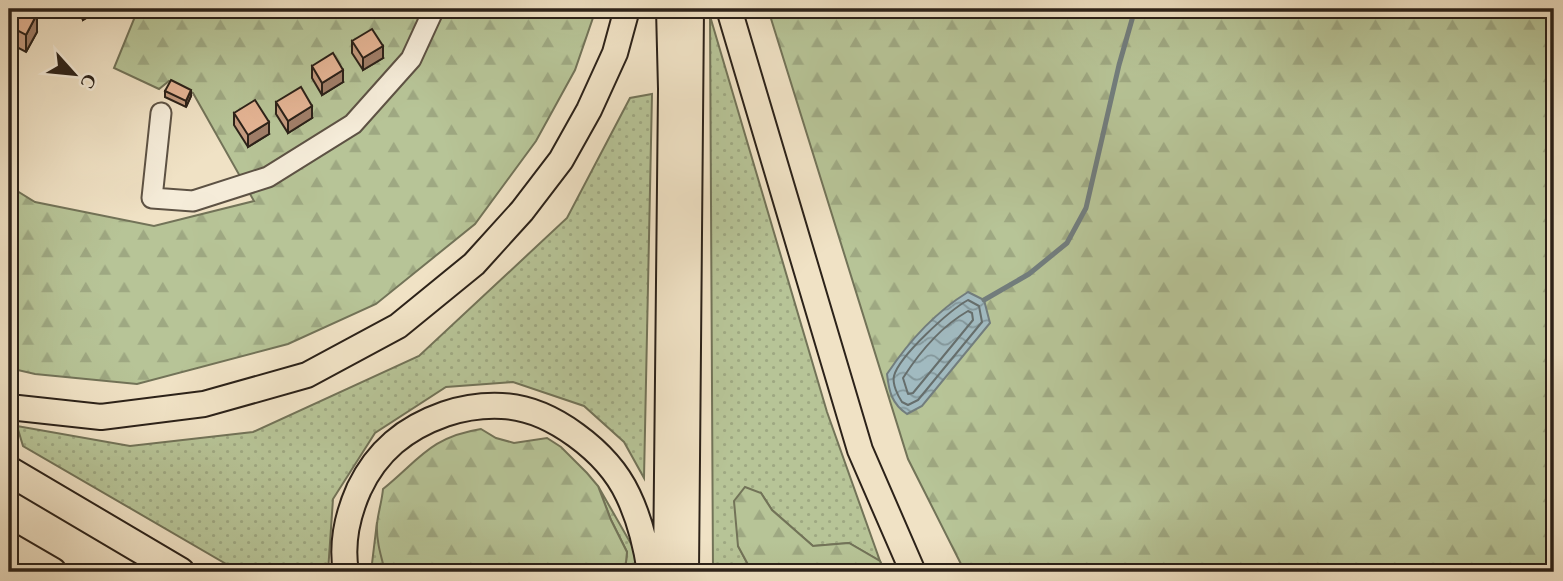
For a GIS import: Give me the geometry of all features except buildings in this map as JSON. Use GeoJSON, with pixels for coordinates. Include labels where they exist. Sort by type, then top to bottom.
{"type":"FeatureCollection","features":[{"type":"Feature","properties":{"kind":"highway"},"geometry":{"type":"LineString","coordinates":[[9,471],[180,572]]}},
{"type":"Feature","properties":{"kind":"highway"},"geometry":{"type":"LineString","coordinates":[[9,547],[52,572]]}},
{"type":"Feature","properties":{"kind":"main road"},"geometry":{"type":"LineString","coordinates":[[9,407],[101,417],[204,404],[307,375],[398,326],[474,264],[522,211],[561,160],[589,110],[615,52],[627,9]]}},
{"type":"Feature","properties":{"kind":"main road"},"geometry":{"type":"LineString","coordinates":[[666,572],[671,103],[669,9]]}},
{"type":"Feature","properties":{"kind":"main road"},"geometry":{"type":"LineString","coordinates":[[686,572],[691,9]]}},
{"type":"Feature","properties":{"kind":"main road"},"geometry":{"type":"LineString","coordinates":[[729,9],[860,450],[913,572]]}},
{"type":"Feature","properties":{"kind":"main road"},"geometry":{"type":"LineString","coordinates":[[346,572],[343,554],[349,513],[364,479],[385,448],[423,421],[465,407],[504,405],[541,415],[577,435],[604,460],[627,493],[645,539],[650,572]]}},
{"type":"Feature","properties":{"kind":"lane"},"geometry":{"type":"LineString","coordinates":[[161,113],[152,198],[194,201],[268,177],[353,124],[411,59],[434,9]]}},
{"type":"Feature","properties":{"kind":"green space"},"geometry":{"type":"Polygon","coordinates":[[[154,9],[596,9],[575,70],[536,141],[475,224],[376,304],[288,344],[137,384],[35,374],[9,368],[9,186],[35,202],[154,226],[254,201],[193,93],[169,81],[159,89],[114,68],[136,14],[154,9]]]}},
{"type":"Feature","properties":{"kind":"green space"},"geometry":{"type":"Polygon","coordinates":[[[768,9],[1554,9],[1554,572],[965,572],[908,459],[768,9]]]}},
{"type":"Feature","properties":{"kind":"green space"},"geometry":{"type":"Polygon","coordinates":[[[710,16],[827,412],[880,561],[849,543],[813,546],[772,510],[761,493],[738,546],[752,572],[713,572],[710,16]]]}},
{"type":"Feature","properties":{"kind":"green space"},"geometry":{"type":"Polygon","coordinates":[[[652,94],[644,478],[624,442],[584,406],[513,382],[446,387],[375,433],[333,499],[328,572],[240,572],[23,446],[17,426],[130,446],[253,432],[419,356],[567,218],[630,98],[652,94]]]}},
{"type":"Feature","properties":{"kind":"green space"},"geometry":{"type":"Polygon","coordinates":[[[481,429],[496,438],[514,443],[547,438],[561,447],[598,486],[627,552],[625,572],[385,571],[377,530],[383,489],[437,444],[481,429]]]}},
{"type":"Feature","properties":{"kind":"green space"},"geometry":{"type":"Polygon","coordinates":[[[598,486],[634,549],[637,572],[625,572],[627,552],[598,486]]]}},
{"type":"Feature","properties":{"kind":"green space"},"geometry":{"type":"Polygon","coordinates":[[[745,487],[761,493],[772,510],[813,546],[849,543],[880,561],[885,572],[752,572],[738,546],[734,501],[745,487]]]}},
{"type":"Feature","properties":{"kind":"green space"},"geometry":{"type":"Polygon","coordinates":[[[377,522],[378,539],[407,572],[371,572],[377,522]]]}},
{"type":"Feature","properties":{"kind":"water"},"geometry":{"type":"Polygon","coordinates":[[[968,292],[984,300],[990,323],[922,406],[907,414],[892,397],[887,374],[923,328],[968,292]]]}},
{"type":"Feature","properties":{"kind":"waterway"},"geometry":{"type":"LineString","coordinates":[[984,300],[1029,274],[1067,243],[1086,208],[1119,65],[1135,9]]}}]}
